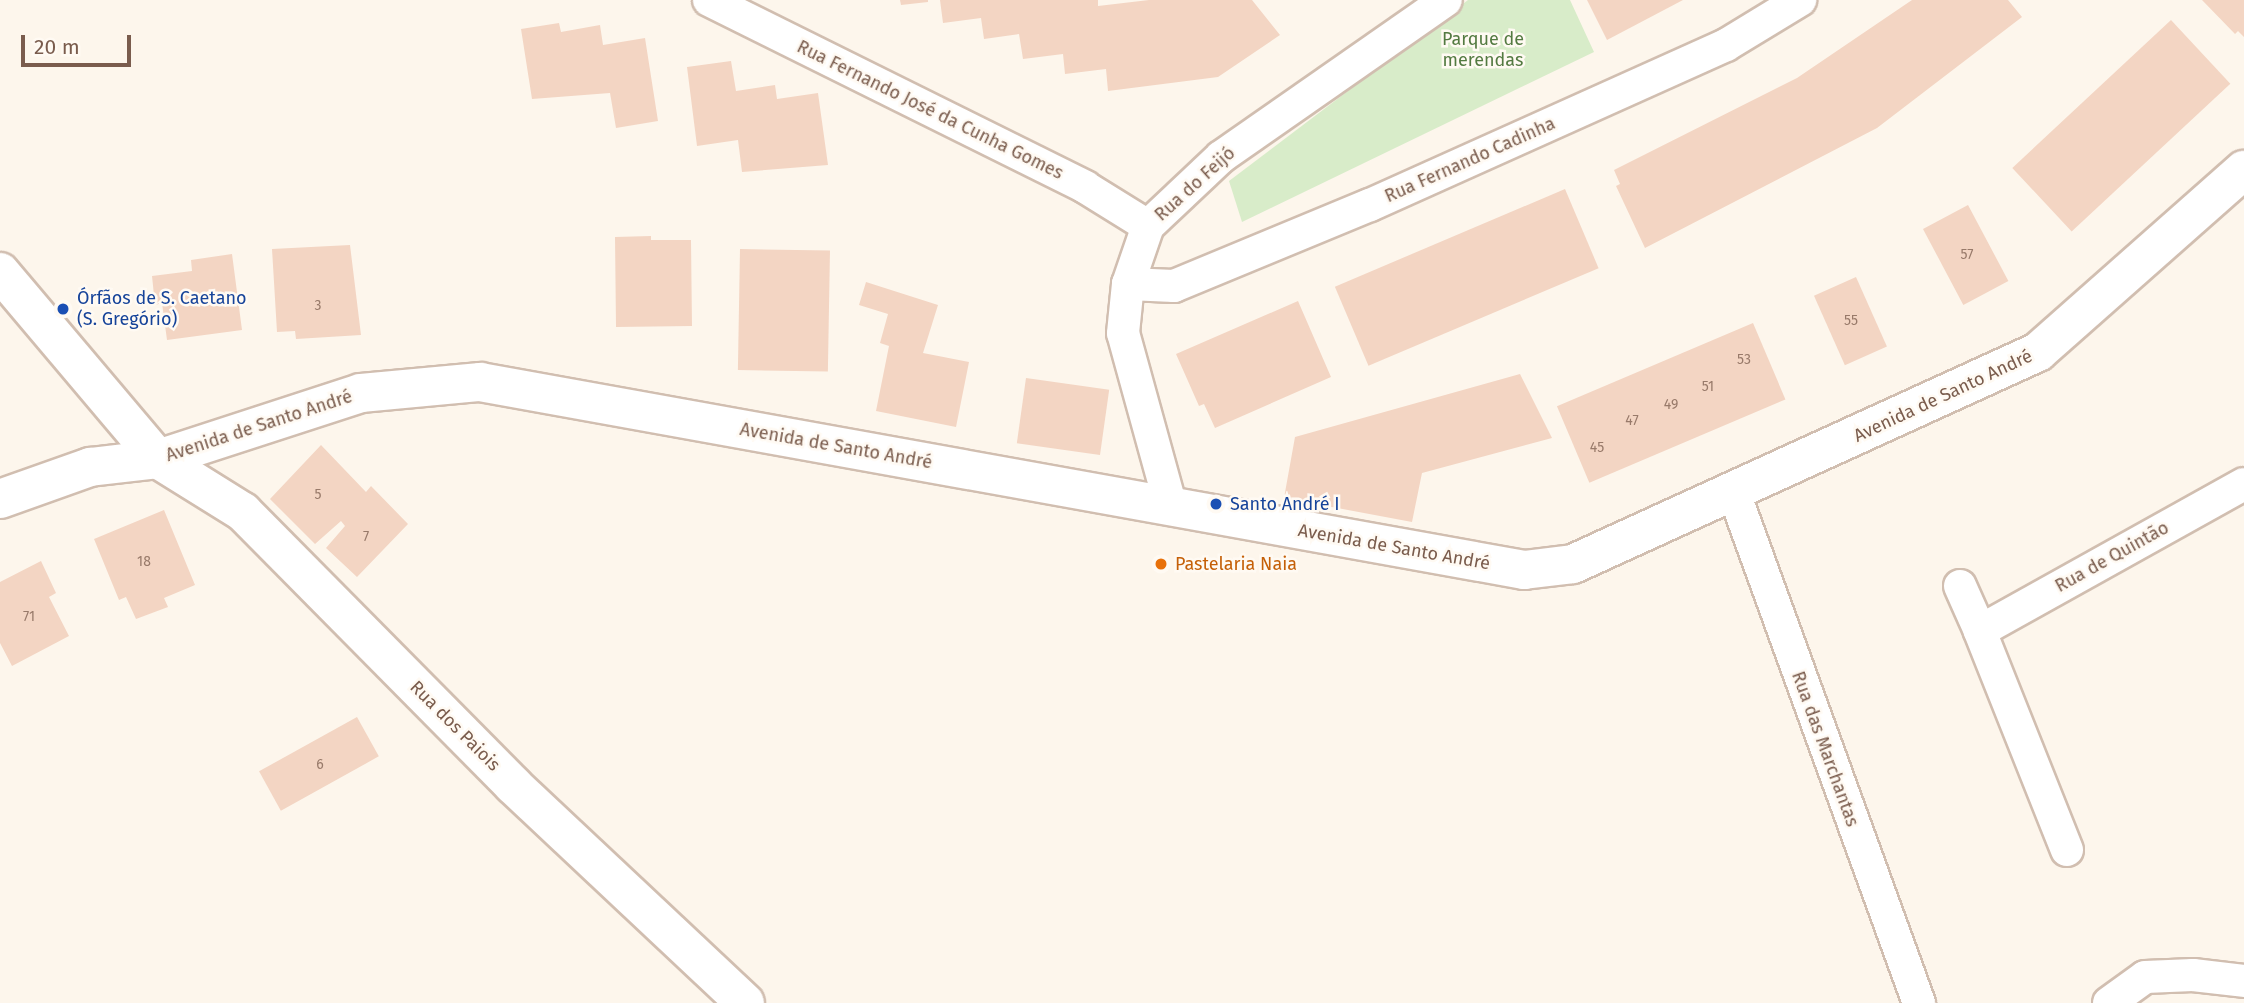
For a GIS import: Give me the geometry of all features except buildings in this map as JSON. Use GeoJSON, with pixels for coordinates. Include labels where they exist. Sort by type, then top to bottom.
{"type":"FeatureCollection","features":[{"type":"Feature","properties":{"kind":"street","name":"Rua Fernando José da Cunha Gomes"},"geometry":{"type":"LineString","coordinates":[[709,0],[1086,187],[1148,226]]}},
{"type":"Feature","properties":{"kind":"street","name":"Rua do Feijó"},"geometry":{"type":"LineString","coordinates":[[1171,507],[1124,333],[1128,284],[1148,226],[1220,156],[1446,0]]}},
{"type":"Feature","properties":{"kind":"street","name":"Rua Fernando Cadinha"},"geometry":{"type":"LineString","coordinates":[[1128,284],[1174,286],[1370,205],[1726,45],[1800,0]]}},
{"type":"Feature","properties":{"kind":"street","name":"Avenida de Santo André"},"geometry":{"type":"LineString","coordinates":[[0,499],[90,467],[158,459],[361,393],[480,382],[1524,570],[1573,564],[1734,493],[2038,352],[2244,170]]}},
{"type":"Feature","properties":{"kind":"street","name":"Rua dos Paiois"},"geometry":{"type":"LineString","coordinates":[[0,272],[158,459],[243,512],[513,785],[745,1003]]}},
{"type":"Feature","properties":{"kind":"street","name":"Rua de Quintão"},"geometry":{"type":"LineString","coordinates":[[1980,631],[2244,484]]}},
{"type":"Feature","properties":{"kind":"street","name":"Rua das Marchantas"},"geometry":{"type":"LineString","coordinates":[[1734,493],[1919,1003]]}},
{"type":"Feature","properties":{"kind":"street"},"geometry":{"type":"LineString","coordinates":[[1960,586],[2067,850]]}},
{"type":"Feature","properties":{"kind":"street"},"geometry":{"type":"LineString","coordinates":[[2109,1003],[2145,976],[2244,981]]}},
{"type":"Feature","properties":{"kind":"green space","name":"Parque de merendas"},"geometry":{"type":"Polygon","coordinates":[[[1468,0],[1570,0],[1594,52],[1242,222],[1229,181],[1468,0]]]}},
{"type":"Feature","properties":{"kind":"place","name":"Órfãos de S. Caetano (S. Gregório)"},"geometry":{"type":"Point","coordinates":[63,309]}},
{"type":"Feature","properties":{"kind":"place","name":"Santo André I"},"geometry":{"type":"Point","coordinates":[1216,504]}},
{"type":"Feature","properties":{"kind":"place","name":"Pastelaria Naia"},"geometry":{"type":"Point","coordinates":[1161,564]}}]}
